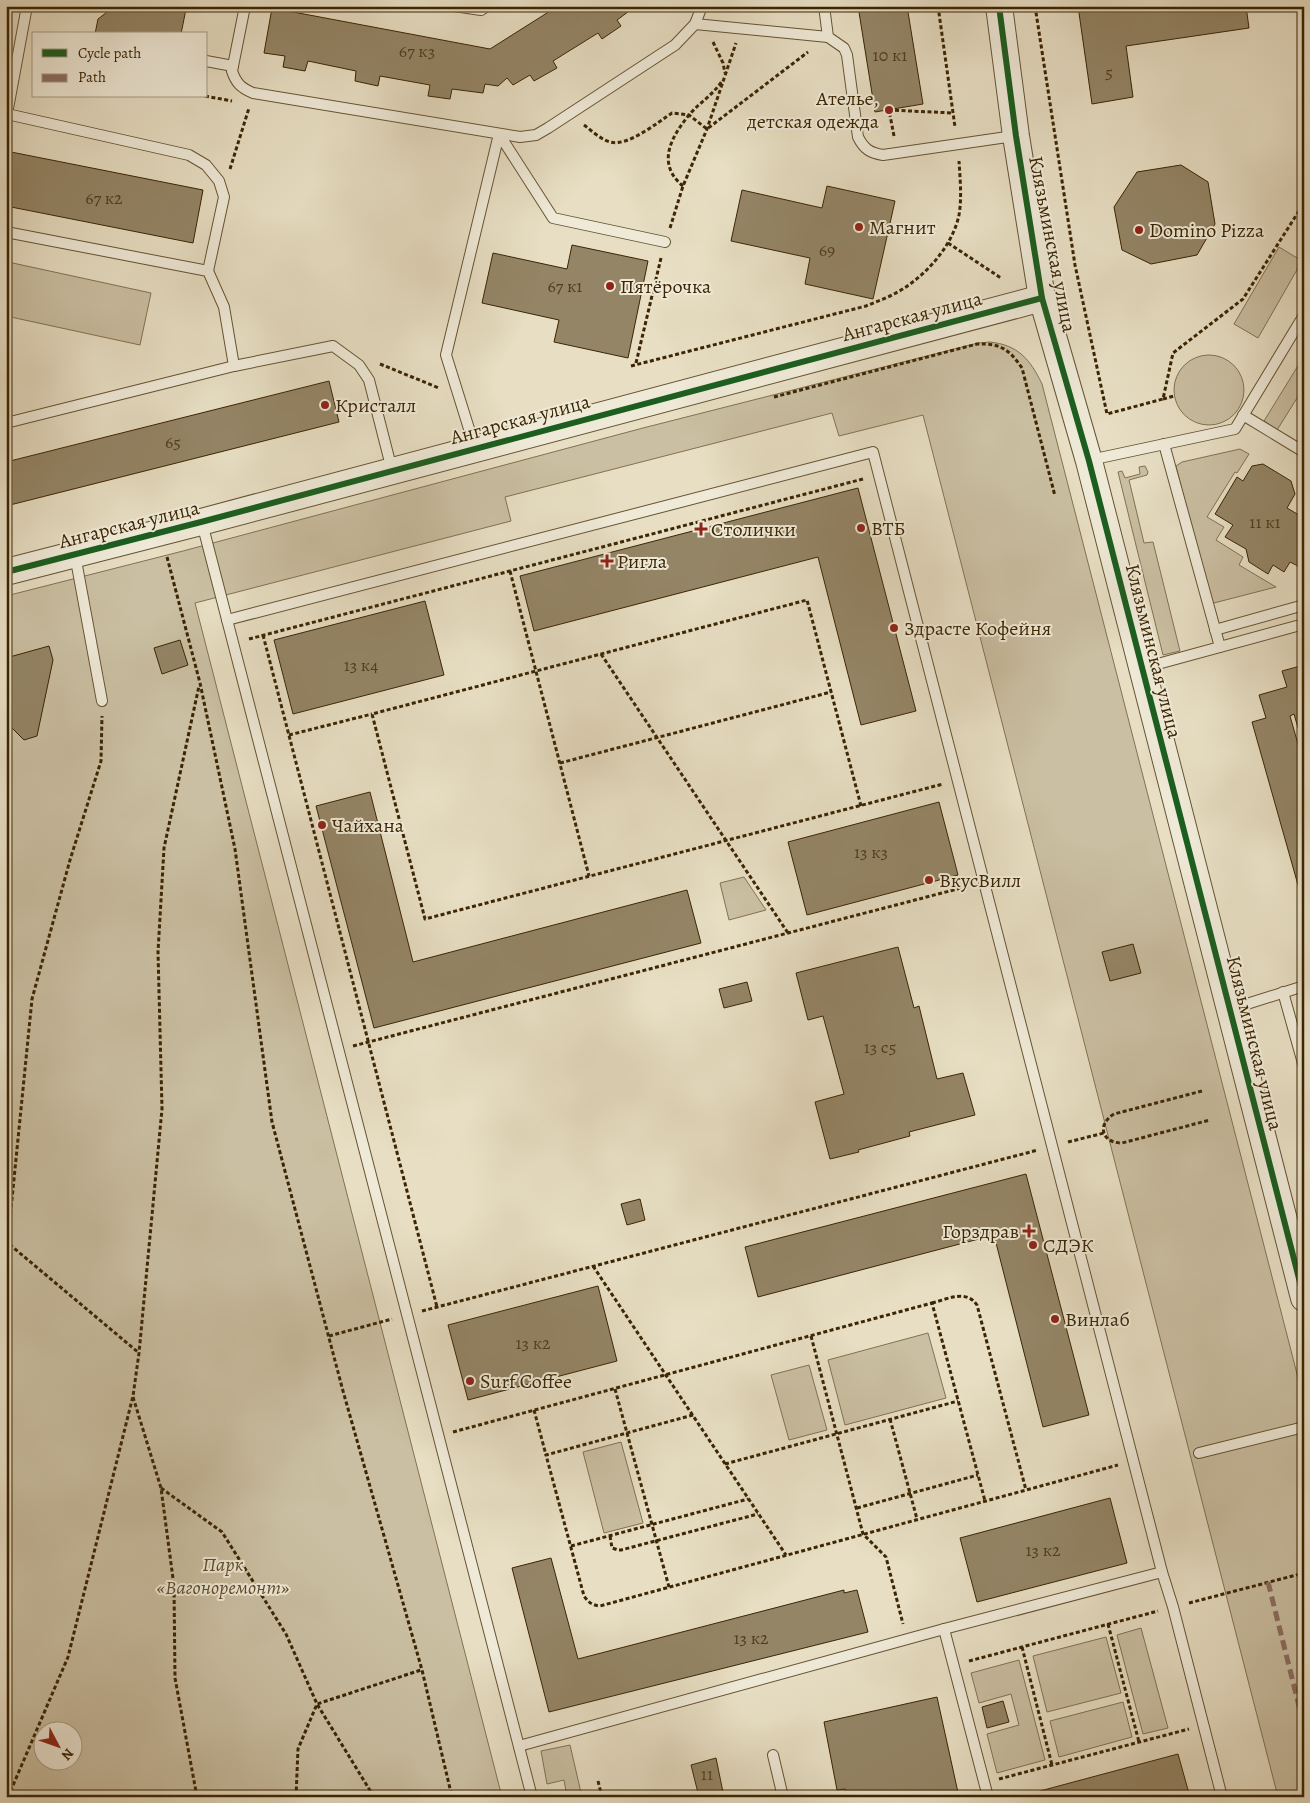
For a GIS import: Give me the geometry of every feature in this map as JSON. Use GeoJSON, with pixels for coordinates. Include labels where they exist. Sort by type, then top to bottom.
{"type":"FeatureCollection","features":[{"type":"Feature","properties":{"kind":"street","name":"Клязьминская улица"},"geometry":{"type":"LineString","coordinates":[[1000,6],[1016,136],[1042,298],[1089,460],[1230,1009],[1295,1226],[1304,1298]]}},
{"type":"Feature","properties":{"kind":"street","name":"Ангарская улица"},"geometry":{"type":"LineString","coordinates":[[6,572],[75,554],[204,534],[392,470],[1042,298]]}},
{"type":"Feature","properties":{"kind":"lane"},"geometry":{"type":"LineString","coordinates":[[27,6],[6,114],[189,155],[206,165],[220,181],[224,197],[208,271],[224,307],[234,366]]}},
{"type":"Feature","properties":{"kind":"lane"},"geometry":{"type":"LineString","coordinates":[[245,6],[232,71],[236,81],[243,89],[253,93],[520,137],[536,134],[675,45],[695,24],[702,6]]}},
{"type":"Feature","properties":{"kind":"lane"},"geometry":{"type":"LineString","coordinates":[[454,6],[481,10],[487,6]]}},
{"type":"Feature","properties":{"kind":"lane"},"geometry":{"type":"LineString","coordinates":[[824,6],[828,37]]}},
{"type":"Feature","properties":{"kind":"lane"},"geometry":{"type":"LineString","coordinates":[[695,24],[828,37],[844,48],[847,55],[858,137],[863,147],[873,153],[883,155],[1016,136]]}},
{"type":"Feature","properties":{"kind":"lane"},"geometry":{"type":"LineString","coordinates":[[208,61],[233,66]]}},
{"type":"Feature","properties":{"kind":"lane"},"geometry":{"type":"LineString","coordinates":[[499,134],[553,218],[665,242]]}},
{"type":"Feature","properties":{"kind":"lane"},"geometry":{"type":"LineString","coordinates":[[475,448],[446,355],[499,134]]}},
{"type":"Feature","properties":{"kind":"lane"},"geometry":{"type":"LineString","coordinates":[[6,232],[208,271]]}},
{"type":"Feature","properties":{"kind":"lane"},"geometry":{"type":"LineString","coordinates":[[1089,460],[1235,429],[1304,315]]}},
{"type":"Feature","properties":{"kind":"lane"},"geometry":{"type":"LineString","coordinates":[[6,423],[234,366],[334,346],[359,365],[369,380],[392,470]]}},
{"type":"Feature","properties":{"kind":"lane"},"geometry":{"type":"LineString","coordinates":[[1243,415],[1304,452]]}},
{"type":"Feature","properties":{"kind":"lane"},"geometry":{"type":"LineString","coordinates":[[1164,444],[1220,647]]}},
{"type":"Feature","properties":{"kind":"lane"},"geometry":{"type":"LineString","coordinates":[[226,620],[872,452],[1222,1797]]}},
{"type":"Feature","properties":{"kind":"lane"},"geometry":{"type":"LineString","coordinates":[[204,534],[532,1797]]}},
{"type":"Feature","properties":{"kind":"lane"},"geometry":{"type":"LineString","coordinates":[[75,554],[102,701]]}},
{"type":"Feature","properties":{"kind":"lane"},"geometry":{"type":"LineString","coordinates":[[1215,630],[1304,605]]}},
{"type":"Feature","properties":{"kind":"lane"},"geometry":{"type":"LineString","coordinates":[[1141,668],[1304,624]]}},
{"type":"Feature","properties":{"kind":"lane"},"geometry":{"type":"LineString","coordinates":[[1230,1009],[1304,986]]}},
{"type":"Feature","properties":{"kind":"lane"},"geometry":{"type":"LineString","coordinates":[[1283,992],[1304,1067]]}},
{"type":"Feature","properties":{"kind":"lane"},"geometry":{"type":"LineString","coordinates":[[1199,1453],[1304,1426]]}},
{"type":"Feature","properties":{"kind":"lane"},"geometry":{"type":"LineString","coordinates":[[519,1746],[907,1639],[1162,1572]]}},
{"type":"Feature","properties":{"kind":"lane"},"geometry":{"type":"LineString","coordinates":[[944,1629],[988,1797]]}},
{"type":"Feature","properties":{"kind":"lane"},"geometry":{"type":"LineString","coordinates":[[773,1755],[783,1797]]}},
{"type":"Feature","properties":{"kind":"path"},"geometry":{"type":"LineString","coordinates":[[631,366],[866,306],[895,294],[936,260],[948,243],[959,215],[960,188],[958,145],[938,6]]}},
{"type":"Feature","properties":{"kind":"path"},"geometry":{"type":"LineString","coordinates":[[1035,6],[1075,265],[1107,414],[1174,396]]}},
{"type":"Feature","properties":{"kind":"path"},"geometry":{"type":"LineString","coordinates":[[683,186],[676,180],[670,168],[668,156],[670,144],[689,115],[714,93],[725,77],[724,63],[713,41],[695,24]]}},
{"type":"Feature","properties":{"kind":"path"},"geometry":{"type":"LineString","coordinates":[[636,364],[665,242],[683,186],[707,129],[740,28]]}},
{"type":"Feature","properties":{"kind":"path"},"geometry":{"type":"LineString","coordinates":[[707,129],[828,37]]}},
{"type":"Feature","properties":{"kind":"path"},"geometry":{"type":"LineString","coordinates":[[223,192],[253,93]]}},
{"type":"Feature","properties":{"kind":"path"},"geometry":{"type":"LineString","coordinates":[[897,153],[889,110],[953,112]]}},
{"type":"Feature","properties":{"kind":"path"},"geometry":{"type":"LineString","coordinates":[[570,113],[598,136],[612,142],[623,141],[639,135],[672,112],[689,115],[707,129]]}},
{"type":"Feature","properties":{"kind":"path"},"geometry":{"type":"LineString","coordinates":[[1163,399],[1173,353],[1243,299],[1304,203]]}},
{"type":"Feature","properties":{"kind":"path"},"geometry":{"type":"LineString","coordinates":[[948,243],[1001,278]]}},
{"type":"Feature","properties":{"kind":"path"},"geometry":{"type":"LineString","coordinates":[[772,398],[977,344],[997,345],[1013,356],[1022,368],[1055,496]]}},
{"type":"Feature","properties":{"kind":"path"},"geometry":{"type":"LineString","coordinates":[[378,364],[458,395]]}},
{"type":"Feature","properties":{"kind":"path"},"geometry":{"type":"LineString","coordinates":[[233,643],[863,479]]}},
{"type":"Feature","properties":{"kind":"path"},"geometry":{"type":"LineString","coordinates":[[204,534],[166,555],[200,683],[235,849],[272,1122],[329,1336],[422,1670],[452,1797]]}},
{"type":"Feature","properties":{"kind":"path"},"geometry":{"type":"LineString","coordinates":[[510,571],[589,876]]}},
{"type":"Feature","properties":{"kind":"path"},"geometry":{"type":"LineString","coordinates":[[289,735],[808,600],[861,806]]}},
{"type":"Feature","properties":{"kind":"path"},"geometry":{"type":"LineString","coordinates":[[263,635],[437,1307]]}},
{"type":"Feature","properties":{"kind":"path"},"geometry":{"type":"LineString","coordinates":[[6,637],[11,657]]}},
{"type":"Feature","properties":{"kind":"path"},"geometry":{"type":"LineString","coordinates":[[601,654],[788,932]]}},
{"type":"Feature","properties":{"kind":"path"},"geometry":{"type":"LineString","coordinates":[[8,1797],[68,1657],[132,1396],[139,1353],[162,1109],[158,952],[164,848],[200,683]]}},
{"type":"Feature","properties":{"kind":"path"},"geometry":{"type":"LineString","coordinates":[[560,763],[831,692]]}},
{"type":"Feature","properties":{"kind":"path"},"geometry":{"type":"LineString","coordinates":[[6,1259],[32,999],[70,860],[101,761],[102,701]]}},
{"type":"Feature","properties":{"kind":"path"},"geometry":{"type":"LineString","coordinates":[[372,714],[425,919],[958,781]]}},
{"type":"Feature","properties":{"kind":"path"},"geometry":{"type":"LineString","coordinates":[[338,1050],[984,882]]}},
{"type":"Feature","properties":{"kind":"path"},"geometry":{"type":"LineString","coordinates":[[1202,1091],[1114,1114],[1107,1118],[1104,1124],[1104,1132],[1107,1139],[1114,1143],[1122,1143],[1210,1120]]}},
{"type":"Feature","properties":{"kind":"path"},"geometry":{"type":"LineString","coordinates":[[329,1336],[1104,1132]]}},
{"type":"Feature","properties":{"kind":"path"},"geometry":{"type":"LineString","coordinates":[[7,1242],[139,1353]]}},
{"type":"Feature","properties":{"kind":"path"},"geometry":{"type":"LineString","coordinates":[[593,1266],[786,1555]]}},
{"type":"Feature","properties":{"kind":"path"},"geometry":{"type":"LineString","coordinates":[[475,1426],[932,1303],[967,1296],[977,1305],[1026,1490]]}},
{"type":"Feature","properties":{"kind":"path"},"geometry":{"type":"LineString","coordinates":[[932,1303],[985,1501]]}},
{"type":"Feature","properties":{"kind":"path"},"geometry":{"type":"LineString","coordinates":[[811,1335],[864,1534],[886,1557],[907,1639]]}},
{"type":"Feature","properties":{"kind":"path"},"geometry":{"type":"LineString","coordinates":[[615,1389],[669,1587]]}},
{"type":"Feature","properties":{"kind":"path"},"geometry":{"type":"LineString","coordinates":[[132,1396],[161,1488],[174,1586],[174,1678],[197,1797]]}},
{"type":"Feature","properties":{"kind":"path"},"geometry":{"type":"LineString","coordinates":[[725,1464],[958,1401]]}},
{"type":"Feature","properties":{"kind":"path"},"geometry":{"type":"LineString","coordinates":[[534,1410],[584,1596],[588,1602],[600,1606],[1103,1469]]}},
{"type":"Feature","properties":{"kind":"path"},"geometry":{"type":"LineString","coordinates":[[546,1455],[693,1415]]}},
{"type":"Feature","properties":{"kind":"path"},"geometry":{"type":"LineString","coordinates":[[890,1420],[917,1519]]}},
{"type":"Feature","properties":{"kind":"path"},"geometry":{"type":"LineString","coordinates":[[857,1508],[978,1475]]}},
{"type":"Feature","properties":{"kind":"path"},"geometry":{"type":"LineString","coordinates":[[161,1488],[222,1532],[286,1634],[316,1704],[374,1797]]}},
{"type":"Feature","properties":{"kind":"path"},"geometry":{"type":"LineString","coordinates":[[571,1546],[748,1499]]}},
{"type":"Feature","properties":{"kind":"path"},"geometry":{"type":"LineString","coordinates":[[610,1536],[612,1548],[618,1550],[758,1514]]}},
{"type":"Feature","properties":{"kind":"path"},"geometry":{"type":"LineString","coordinates":[[1200,1600],[1304,1573]]}},
{"type":"Feature","properties":{"kind":"path"},"geometry":{"type":"LineString","coordinates":[[954,1665],[1142,1615]]}},
{"type":"Feature","properties":{"kind":"path"},"geometry":{"type":"LineString","coordinates":[[1108,1624],[1139,1742]]}},
{"type":"Feature","properties":{"kind":"path"},"geometry":{"type":"LineString","coordinates":[[1022,1647],[1052,1766]]}},
{"type":"Feature","properties":{"kind":"path"},"geometry":{"type":"LineString","coordinates":[[316,1704],[422,1670]]}},
{"type":"Feature","properties":{"kind":"path"},"geometry":{"type":"LineString","coordinates":[[296,1797],[298,1749],[316,1704]]}},
{"type":"Feature","properties":{"kind":"path"},"geometry":{"type":"LineString","coordinates":[[984,1784],[1204,1725]]}},
{"type":"Feature","properties":{"kind":"path"},"geometry":{"type":"LineString","coordinates":[[598,1781],[602,1797]]}},
{"type":"Feature","properties":{"kind":"green space"},"geometry":{"type":"Polygon","coordinates":[[[1279,247],[1302,261],[1258,338],[1234,324],[1279,247]]]}},
{"type":"Feature","properties":{"kind":"green space"},"geometry":{"type":"Polygon","coordinates":[[[8,262],[151,293],[140,345],[6,316],[6,270],[8,262]]]}},
{"type":"Feature","properties":{"kind":"green space","name":"Парк «Вагоноремонт»"},"geometry":{"type":"Polygon","coordinates":[[[990,342],[1016,350],[1033,367],[1042,384],[1304,1401],[1304,1797],[1278,1797],[923,415],[839,436],[832,413],[505,497],[511,521],[195,603],[502,1797],[6,1797],[6,596],[183,551],[643,428],[978,343],[990,342]]]}},
{"type":"Feature","properties":{"kind":"green space"},"geometry":{"type":"Polygon","coordinates":[[[1209,355],[1222,358],[1234,365],[1241,377],[1244,390],[1241,403],[1234,415],[1222,422],[1209,425],[1196,422],[1184,415],[1177,403],[1174,390],[1177,377],[1184,365],[1196,358],[1209,355]]]}},
{"type":"Feature","properties":{"kind":"green space"},"geometry":{"type":"Polygon","coordinates":[[[1304,356],[1304,387],[1277,430],[1264,421],[1304,356]]]}},
{"type":"Feature","properties":{"kind":"green space"},"geometry":{"type":"Polygon","coordinates":[[[1240,449],[1249,454],[1237,473],[1235,472],[1207,517],[1224,527],[1216,540],[1243,557],[1239,565],[1276,587],[1210,604],[1176,466],[1182,462],[1240,449]]]}},
{"type":"Feature","properties":{"kind":"green space"},"geometry":{"type":"Polygon","coordinates":[[[1145,466],[1148,472],[1147,475],[1129,480],[1144,543],[1153,542],[1180,651],[1163,655],[1118,472],[1122,471],[1125,478],[1140,474],[1139,467],[1145,466]]]}},
{"type":"Feature","properties":{"kind":"green space"},"geometry":{"type":"Polygon","coordinates":[[[744,877],[766,910],[729,920],[720,883],[744,877]]]}},
{"type":"Feature","properties":{"kind":"green space"},"geometry":{"type":"Polygon","coordinates":[[[928,1333],[946,1398],[845,1425],[828,1360],[928,1333]]]}},
{"type":"Feature","properties":{"kind":"green space"},"geometry":{"type":"Polygon","coordinates":[[[809,1365],[827,1430],[789,1440],[771,1375],[809,1365]]]}},
{"type":"Feature","properties":{"kind":"green space"},"geometry":{"type":"Polygon","coordinates":[[[621,1442],[643,1523],[604,1533],[583,1452],[621,1442]]]}},
{"type":"Feature","properties":{"kind":"green space"},"geometry":{"type":"Polygon","coordinates":[[[1141,1628],[1168,1728],[1143,1734],[1117,1635],[1141,1628]]]}},
{"type":"Feature","properties":{"kind":"green space"},"geometry":{"type":"Polygon","coordinates":[[[1106,1637],[1121,1693],[1047,1712],[1033,1656],[1106,1637]]]}},
{"type":"Feature","properties":{"kind":"green space"},"geometry":{"type":"Polygon","coordinates":[[[1019,1660],[1045,1760],[997,1773],[987,1734],[1019,1725],[1011,1694],[979,1703],[971,1673],[1019,1660]]]}},
{"type":"Feature","properties":{"kind":"green space"},"geometry":{"type":"Polygon","coordinates":[[[1123,1702],[1132,1737],[1059,1757],[1050,1721],[1123,1702]]]}},
{"type":"Feature","properties":{"kind":"green space"},"geometry":{"type":"Polygon","coordinates":[[[570,1745],[582,1797],[567,1797],[564,1780],[547,1784],[541,1751],[570,1745]]]}},
{"type":"Feature","properties":{"kind":"building"},"geometry":{"type":"Polygon","coordinates":[[[115,6],[172,6],[186,9],[181,32],[95,32],[98,19],[115,6]]]}},
{"type":"Feature","properties":{"kind":"building"},"geometry":{"type":"Polygon","coordinates":[[[558,6],[636,6],[617,20],[621,26],[602,39],[598,33],[553,61],[557,68],[534,81],[530,75],[513,85],[507,78],[498,86],[485,84],[483,93],[452,89],[450,99],[428,96],[430,85],[380,76],[378,86],[355,81],[356,71],[308,61],[305,71],[283,67],[285,56],[264,53],[272,8],[490,49],[558,6]]]}},
{"type":"Feature","properties":{"kind":"building"},"geometry":{"type":"Polygon","coordinates":[[[858,6],[907,6],[923,104],[875,112],[858,6]]]}},
{"type":"Feature","properties":{"kind":"building"},"geometry":{"type":"Polygon","coordinates":[[[1078,6],[1246,6],[1249,28],[1126,46],[1133,97],[1092,104],[1078,6]]]}},
{"type":"Feature","properties":{"kind":"building"},"geometry":{"type":"Polygon","coordinates":[[[6,151],[203,190],[193,243],[6,206],[6,151]]]}},
{"type":"Feature","properties":{"kind":"building"},"geometry":{"type":"Polygon","coordinates":[[[1181,165],[1208,182],[1215,224],[1197,255],[1151,264],[1122,250],[1114,207],[1137,172],[1181,165]]]}},
{"type":"Feature","properties":{"kind":"building"},"geometry":{"type":"Polygon","coordinates":[[[827,186],[895,201],[873,299],[805,284],[810,258],[731,241],[742,190],[822,208],[827,186]]]}},
{"type":"Feature","properties":{"kind":"building"},"geometry":{"type":"Polygon","coordinates":[[[572,245],[648,261],[628,358],[554,342],[559,320],[482,303],[493,253],[567,269],[572,245]]]}},
{"type":"Feature","properties":{"kind":"building"},"geometry":{"type":"Polygon","coordinates":[[[329,381],[339,422],[6,506],[6,462],[329,381]]]}},
{"type":"Feature","properties":{"kind":"building"},"geometry":{"type":"Polygon","coordinates":[[[1263,464],[1291,481],[1295,494],[1287,508],[1304,518],[1304,555],[1298,566],[1290,562],[1284,572],[1273,565],[1268,574],[1249,562],[1246,549],[1225,537],[1233,525],[1215,514],[1237,477],[1243,481],[1252,466],[1263,464]]]}},
{"type":"Feature","properties":{"kind":"building"},"geometry":{"type":"Polygon","coordinates":[[[858,488],[916,711],[861,725],[818,557],[534,631],[520,576],[858,488]]]}},
{"type":"Feature","properties":{"kind":"building"},"geometry":{"type":"Polygon","coordinates":[[[425,601],[444,675],[293,714],[274,640],[425,601]]]}},
{"type":"Feature","properties":{"kind":"building"},"geometry":{"type":"Polygon","coordinates":[[[180,640],[188,665],[162,674],[154,648],[180,640]]]}},
{"type":"Feature","properties":{"kind":"building"},"geometry":{"type":"Polygon","coordinates":[[[49,646],[53,660],[37,736],[24,740],[6,722],[6,658],[49,646]]]}},
{"type":"Feature","properties":{"kind":"building"},"geometry":{"type":"Polygon","coordinates":[[[1304,665],[1304,727],[1298,728],[1294,714],[1290,716],[1304,765],[1304,884],[1298,885],[1252,722],[1266,718],[1259,695],[1287,687],[1282,671],[1304,665]]]}},
{"type":"Feature","properties":{"kind":"building"},"geometry":{"type":"Polygon","coordinates":[[[370,792],[413,962],[687,890],[701,943],[374,1028],[316,806],[370,792]]]}},
{"type":"Feature","properties":{"kind":"building"},"geometry":{"type":"Polygon","coordinates":[[[939,802],[958,875],[807,915],[788,842],[939,802]]]}},
{"type":"Feature","properties":{"kind":"building"},"geometry":{"type":"Polygon","coordinates":[[[1133,944],[1141,973],[1110,981],[1102,952],[1133,944]]]}},
{"type":"Feature","properties":{"kind":"building"},"geometry":{"type":"Polygon","coordinates":[[[898,947],[914,1008],[919,1006],[937,1079],[963,1073],[975,1115],[909,1132],[910,1136],[830,1159],[815,1102],[844,1094],[823,1016],[808,1020],[796,973],[898,947]]]}},
{"type":"Feature","properties":{"kind":"building"},"geometry":{"type":"Polygon","coordinates":[[[747,982],[752,1001],[724,1008],[719,989],[747,982]]]}},
{"type":"Feature","properties":{"kind":"building"},"geometry":{"type":"Polygon","coordinates":[[[1026,1174],[1089,1415],[1043,1427],[994,1235],[758,1297],[745,1247],[1026,1174]]]}},
{"type":"Feature","properties":{"kind":"building"},"geometry":{"type":"Polygon","coordinates":[[[640,1199],[645,1220],[627,1225],[621,1204],[640,1199]]]}},
{"type":"Feature","properties":{"kind":"building"},"geometry":{"type":"Polygon","coordinates":[[[598,1286],[617,1361],[468,1400],[448,1325],[598,1286]]]}},
{"type":"Feature","properties":{"kind":"building"},"geometry":{"type":"Polygon","coordinates":[[[1110,1498],[1127,1563],[977,1602],[960,1538],[1110,1498]]]}},
{"type":"Feature","properties":{"kind":"building"},"geometry":{"type":"Polygon","coordinates":[[[551,1558],[578,1659],[844,1590],[844,1593],[857,1590],[868,1632],[549,1712],[512,1568],[551,1558]]]}},
{"type":"Feature","properties":{"kind":"building"},"geometry":{"type":"Polygon","coordinates":[[[937,1697],[959,1797],[845,1797],[845,1789],[837,1790],[824,1722],[937,1697]]]}},
{"type":"Feature","properties":{"kind":"building"},"geometry":{"type":"Polygon","coordinates":[[[1003,1701],[1009,1722],[987,1728],[982,1707],[1003,1701]]]}},
{"type":"Feature","properties":{"kind":"building"},"geometry":{"type":"Polygon","coordinates":[[[1178,1754],[1190,1797],[1041,1797],[1040,1791],[1178,1754]]]}},
{"type":"Feature","properties":{"kind":"building"},"geometry":{"type":"Polygon","coordinates":[[[716,1758],[724,1797],[699,1797],[691,1765],[716,1758]]]}},
{"type":"Feature","properties":{"kind":"marked path"},"geometry":{"type":"LineString","coordinates":[[1268,1582],[1304,1726]]}},
{"type":"Feature","properties":{"kind":"cycle path"},"geometry":{"type":"LineString","coordinates":[[999,6],[1016,136],[1042,298],[1089,461],[1304,1298]]}},
{"type":"Feature","properties":{"kind":"cycle path"},"geometry":{"type":"LineString","coordinates":[[6,572],[201,522],[1042,298]]}},
{"type":"Feature","properties":{"kind":"place","name":"Ателье, детская одежда"},"geometry":{"type":"Point","coordinates":[889,110]}},
{"type":"Feature","properties":{"kind":"place","name":"Магнит"},"geometry":{"type":"Point","coordinates":[859,227]}},
{"type":"Feature","properties":{"kind":"place","name":"Domino Pizza"},"geometry":{"type":"Point","coordinates":[1139,230]}},
{"type":"Feature","properties":{"kind":"place","name":"Пятёрочка"},"geometry":{"type":"Point","coordinates":[610,286]}},
{"type":"Feature","properties":{"kind":"place","name":"Кристалл"},"geometry":{"type":"Point","coordinates":[325,405]}},
{"type":"Feature","properties":{"kind":"place","name":"ВТБ"},"geometry":{"type":"Point","coordinates":[861,528]}},
{"type":"Feature","properties":{"kind":"place","name":"Столички"},"geometry":{"type":"Point","coordinates":[701,529]}},
{"type":"Feature","properties":{"kind":"place","name":"Ригла"},"geometry":{"type":"Point","coordinates":[607,561]}},
{"type":"Feature","properties":{"kind":"place","name":"Здрасте Кофейня"},"geometry":{"type":"Point","coordinates":[894,628]}},
{"type":"Feature","properties":{"kind":"place","name":"Чайхана"},"geometry":{"type":"Point","coordinates":[322,825]}},
{"type":"Feature","properties":{"kind":"place","name":"ВкусВилл"},"geometry":{"type":"Point","coordinates":[929,880]}},
{"type":"Feature","properties":{"kind":"place","name":"Горздрав"},"geometry":{"type":"Point","coordinates":[1029,1231]}},
{"type":"Feature","properties":{"kind":"place","name":"СДЭК"},"geometry":{"type":"Point","coordinates":[1033,1245]}},
{"type":"Feature","properties":{"kind":"place","name":"Винлаб"},"geometry":{"type":"Point","coordinates":[1055,1319]}},
{"type":"Feature","properties":{"kind":"place","name":"Surf Coffee"},"geometry":{"type":"Point","coordinates":[470,1381]}}]}
